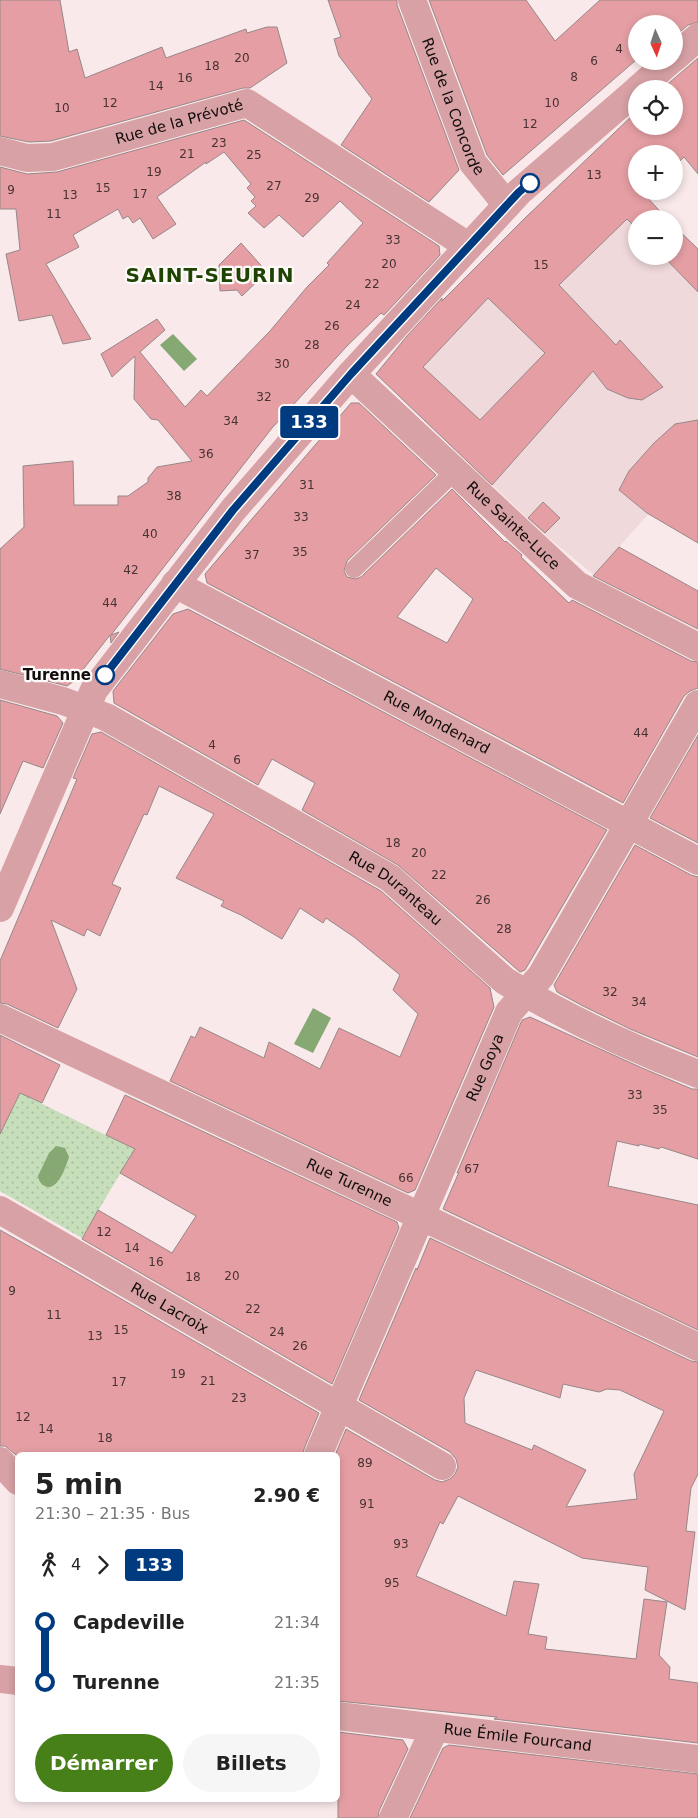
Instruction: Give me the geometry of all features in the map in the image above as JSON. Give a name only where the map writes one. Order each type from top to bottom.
[{"type":"street","name":"Rue de la Concorde","points":[[412,0],[473,163],[507,205]]},
{"type":"street","points":[[683,50],[698,37]]},
{"type":"street","points":[[648,80],[660,70]]},
{"type":"street","points":[[0,908],[94,690],[175,584],[233,510],[351,374],[468,246],[519,192],[628,98]]},
{"type":"street","name":"Rue de la Prévoté","points":[[0,151],[28,158],[54,157],[247,103],[468,246]]},
{"type":"street","name":"Rue Sainte-Luce","points":[[351,374],[577,585],[698,646]]},
{"type":"street","name":"Rue Mondenard","points":[[175,584],[698,861]]},
{"type":"street","name":"Rue Duranteau","points":[[0,684],[63,701],[106,717],[390,878],[505,981],[543,1004],[633,1049],[698,1074]]},
{"type":"street","name":"Rue Goya","points":[[319,1452],[509,1012],[540,976],[698,704]]},
{"type":"street","name":"Rue Turenne","points":[[0,1018],[698,1347]]},
{"type":"street","name":"Rue Lacroix","points":[[0,1210],[442,1466]]},
{"type":"street","points":[[0,1461],[15,1478]]},
{"type":"street","points":[[0,1679],[15,1681]]},
{"type":"street","name":"Rue Émile Fourcand","points":[[340,1716],[698,1759]]},
{"type":"street","points":[[393,1818],[435,1728]]},
{"type":"lane","points":[[354,569],[454,471]]},
{"type":"shaded area","points":[[602,147],[628,176],[628,200],[649,200],[651,202],[644,210],[628,210],[628,265],[683,265],[683,235],[698,249],[698,458],[594,575],[544,534],[378,376],[525,221],[524,219],[564,180],[566,182]]},
{"type":"shaded area","points":[[173,334],[197,359],[184,371],[160,345]]},
{"type":"shaded area","points":[[313,1008],[331,1018],[313,1053],[294,1044]]},
{"type":"shaded area","points":[[20,1093],[136,1150],[82,1238],[0,1191],[0,1134]]},
{"type":"shaded area","points":[[56,1146],[65,1148],[69,1157],[58,1182],[50,1187],[45,1186],[41,1183],[38,1176],[49,1153]]},
{"type":"building","points":[[0,0],[60,0],[69,52],[77,49],[85,78],[162,47],[166,58],[246,29],[247,33],[267,27],[277,27],[287,63],[250,88],[243,88],[51,141],[29,142],[0,136]]},
{"type":"building","points":[[328,0],[397,0],[397,5],[459,170],[429,202],[341,145],[372,99],[339,56],[334,39],[341,37]]},
{"type":"building","points":[[429,0],[526,0],[555,41],[600,0],[698,0],[698,22],[688,25],[683,29],[683,15],[628,15],[628,67],[503,175],[487,155]]},
{"type":"building","points":[[698,58],[698,174],[683,158],[683,145],[628,145],[628,200],[650,200],[659,210],[628,210],[628,220],[559,285],[616,345],[620,340],[663,387],[642,400],[628,398],[607,389],[593,371],[492,485],[376,374],[407,336],[442,298],[442,301],[628,120],[628,135],[683,135],[683,80],[672,80]],"holes":[[[488,298],[545,353],[480,420],[423,367]]]},
{"type":"building","points":[[244,120],[439,246],[440,255],[384,315],[381,313],[347,346],[272,428],[111,635],[119,632],[111,643],[110,635],[74,681],[67,686],[0,669],[0,549],[24,527],[23,466],[73,461],[74,505],[118,505],[118,496],[128,496],[148,482],[148,478],[157,467],[192,461],[158,420],[151,419],[134,399],[135,356],[112,377],[101,354],[157,319],[165,330],[140,352],[185,407],[201,390],[207,396],[270,331],[307,287],[329,265],[327,263],[363,223],[340,201],[303,237],[279,215],[264,228],[248,213],[256,206],[251,201],[255,197],[247,188],[251,184],[224,152],[206,164],[206,162],[157,197],[176,224],[153,239],[140,218],[133,223],[128,216],[123,219],[118,209],[73,235],[79,247],[46,264],[91,339],[63,344],[52,315],[19,321],[6,254],[20,250],[16,209],[0,209],[0,167],[27,174],[57,172]]},
{"type":"building","points":[[683,235],[698,249],[698,292],[672,265],[683,265]]},
{"type":"building","points":[[241,243],[267,272],[242,296],[237,290],[220,291],[219,265]]},
{"type":"building","points":[[351,403],[359,403],[436,475],[347,561],[344,571],[347,577],[356,579],[361,577],[452,489],[505,542],[522,555],[521,557],[569,603],[572,600],[691,661],[698,662],[698,688],[684,696],[623,803],[207,583],[205,574]],"holes":[[[436,568],[473,599],[447,643],[397,617]]]},
{"type":"building","points":[[698,420],[698,543],[647,513],[619,490],[629,471],[654,443],[675,424]]},
{"type":"building","points":[[543,502],[560,518],[545,533],[528,518]]},
{"type":"building","points":[[619,547],[698,591],[698,629],[593,576]]},
{"type":"building","points":[[188,609],[607,830],[525,970],[520,972],[398,865],[302,810],[315,783],[272,759],[258,785],[114,703],[113,691],[173,614]]},
{"type":"building","points":[[0,700],[57,716],[63,723],[43,768],[23,761],[0,814]]},
{"type":"building","points":[[101,732],[381,891],[490,988],[494,1007],[415,1190],[408,1193],[170,1081],[191,1036],[195,1038],[200,1027],[264,1058],[269,1042],[320,1069],[339,1028],[400,1057],[418,1014],[393,990],[400,975],[354,937],[326,918],[323,923],[300,908],[282,939],[241,915],[221,906],[224,901],[176,878],[214,814],[159,786],[147,815],[144,814],[112,884],[121,888],[100,936],[87,929],[84,936],[51,920],[77,989],[58,1028],[7,1004],[0,1003],[0,961],[77,779],[73,778],[92,734]]},
{"type":"building","points":[[698,735],[698,843],[650,818]]},
{"type":"building","points":[[635,845],[698,877],[698,1057],[630,1029],[583,1006],[557,992],[554,985]]},
{"type":"building","points":[[530,1017],[642,1068],[692,1089],[698,1089],[698,1159],[661,1147],[659,1149],[617,1141],[608,1186],[698,1205],[698,1330],[443,1209],[522,1020]]},
{"type":"building","points":[[0,1035],[60,1065],[42,1103],[20,1093],[0,1134]]},
{"type":"building","points":[[125,1095],[397,1222],[399,1228],[332,1384],[82,1239],[98,1210],[172,1253],[196,1216],[120,1173],[135,1149],[106,1135]]},
{"type":"building","points":[[0,1230],[319,1413],[304,1452],[15,1452],[15,1454],[5,1446],[0,1446]]},
{"type":"building","points":[[430,1238],[691,1361],[698,1362],[698,1474],[691,1488],[686,1531],[695,1532],[685,1610],[645,1590],[648,1567],[582,1558],[458,1496],[443,1524],[440,1522],[416,1576],[506,1616],[514,1581],[539,1584],[528,1634],[547,1637],[545,1649],[636,1659],[644,1599],[667,1602],[659,1655],[670,1667],[669,1679],[698,1683],[698,1743],[494,1719],[497,1717],[340,1701],[340,1452],[336,1452],[346,1429],[435,1480],[442,1482],[450,1479],[458,1467],[456,1459],[450,1452],[359,1400],[416,1268],[417,1270]],"holes":[[[476,1370],[560,1398],[563,1384],[599,1392],[607,1389],[620,1390],[664,1411],[634,1474],[637,1499],[566,1507],[586,1470],[534,1445],[532,1450],[465,1423],[464,1398]]]},
{"type":"building","points":[[340,1732],[403,1740],[408,1749],[379,1811],[378,1818],[338,1818],[338,1802],[340,1802]]},
{"type":"building","points":[[449,1745],[698,1774],[698,1818],[410,1818],[443,1748]]},
{"type":"bus line","name":"133","points":[[105,675],[245,496],[351,374],[454,261],[519,192],[530,183]]},
{"type":"place","name":"Turenne","points":[[105,675]]},
{"type":"district","name":"SAINT-SEURIN","points":[[210,275]]}]
